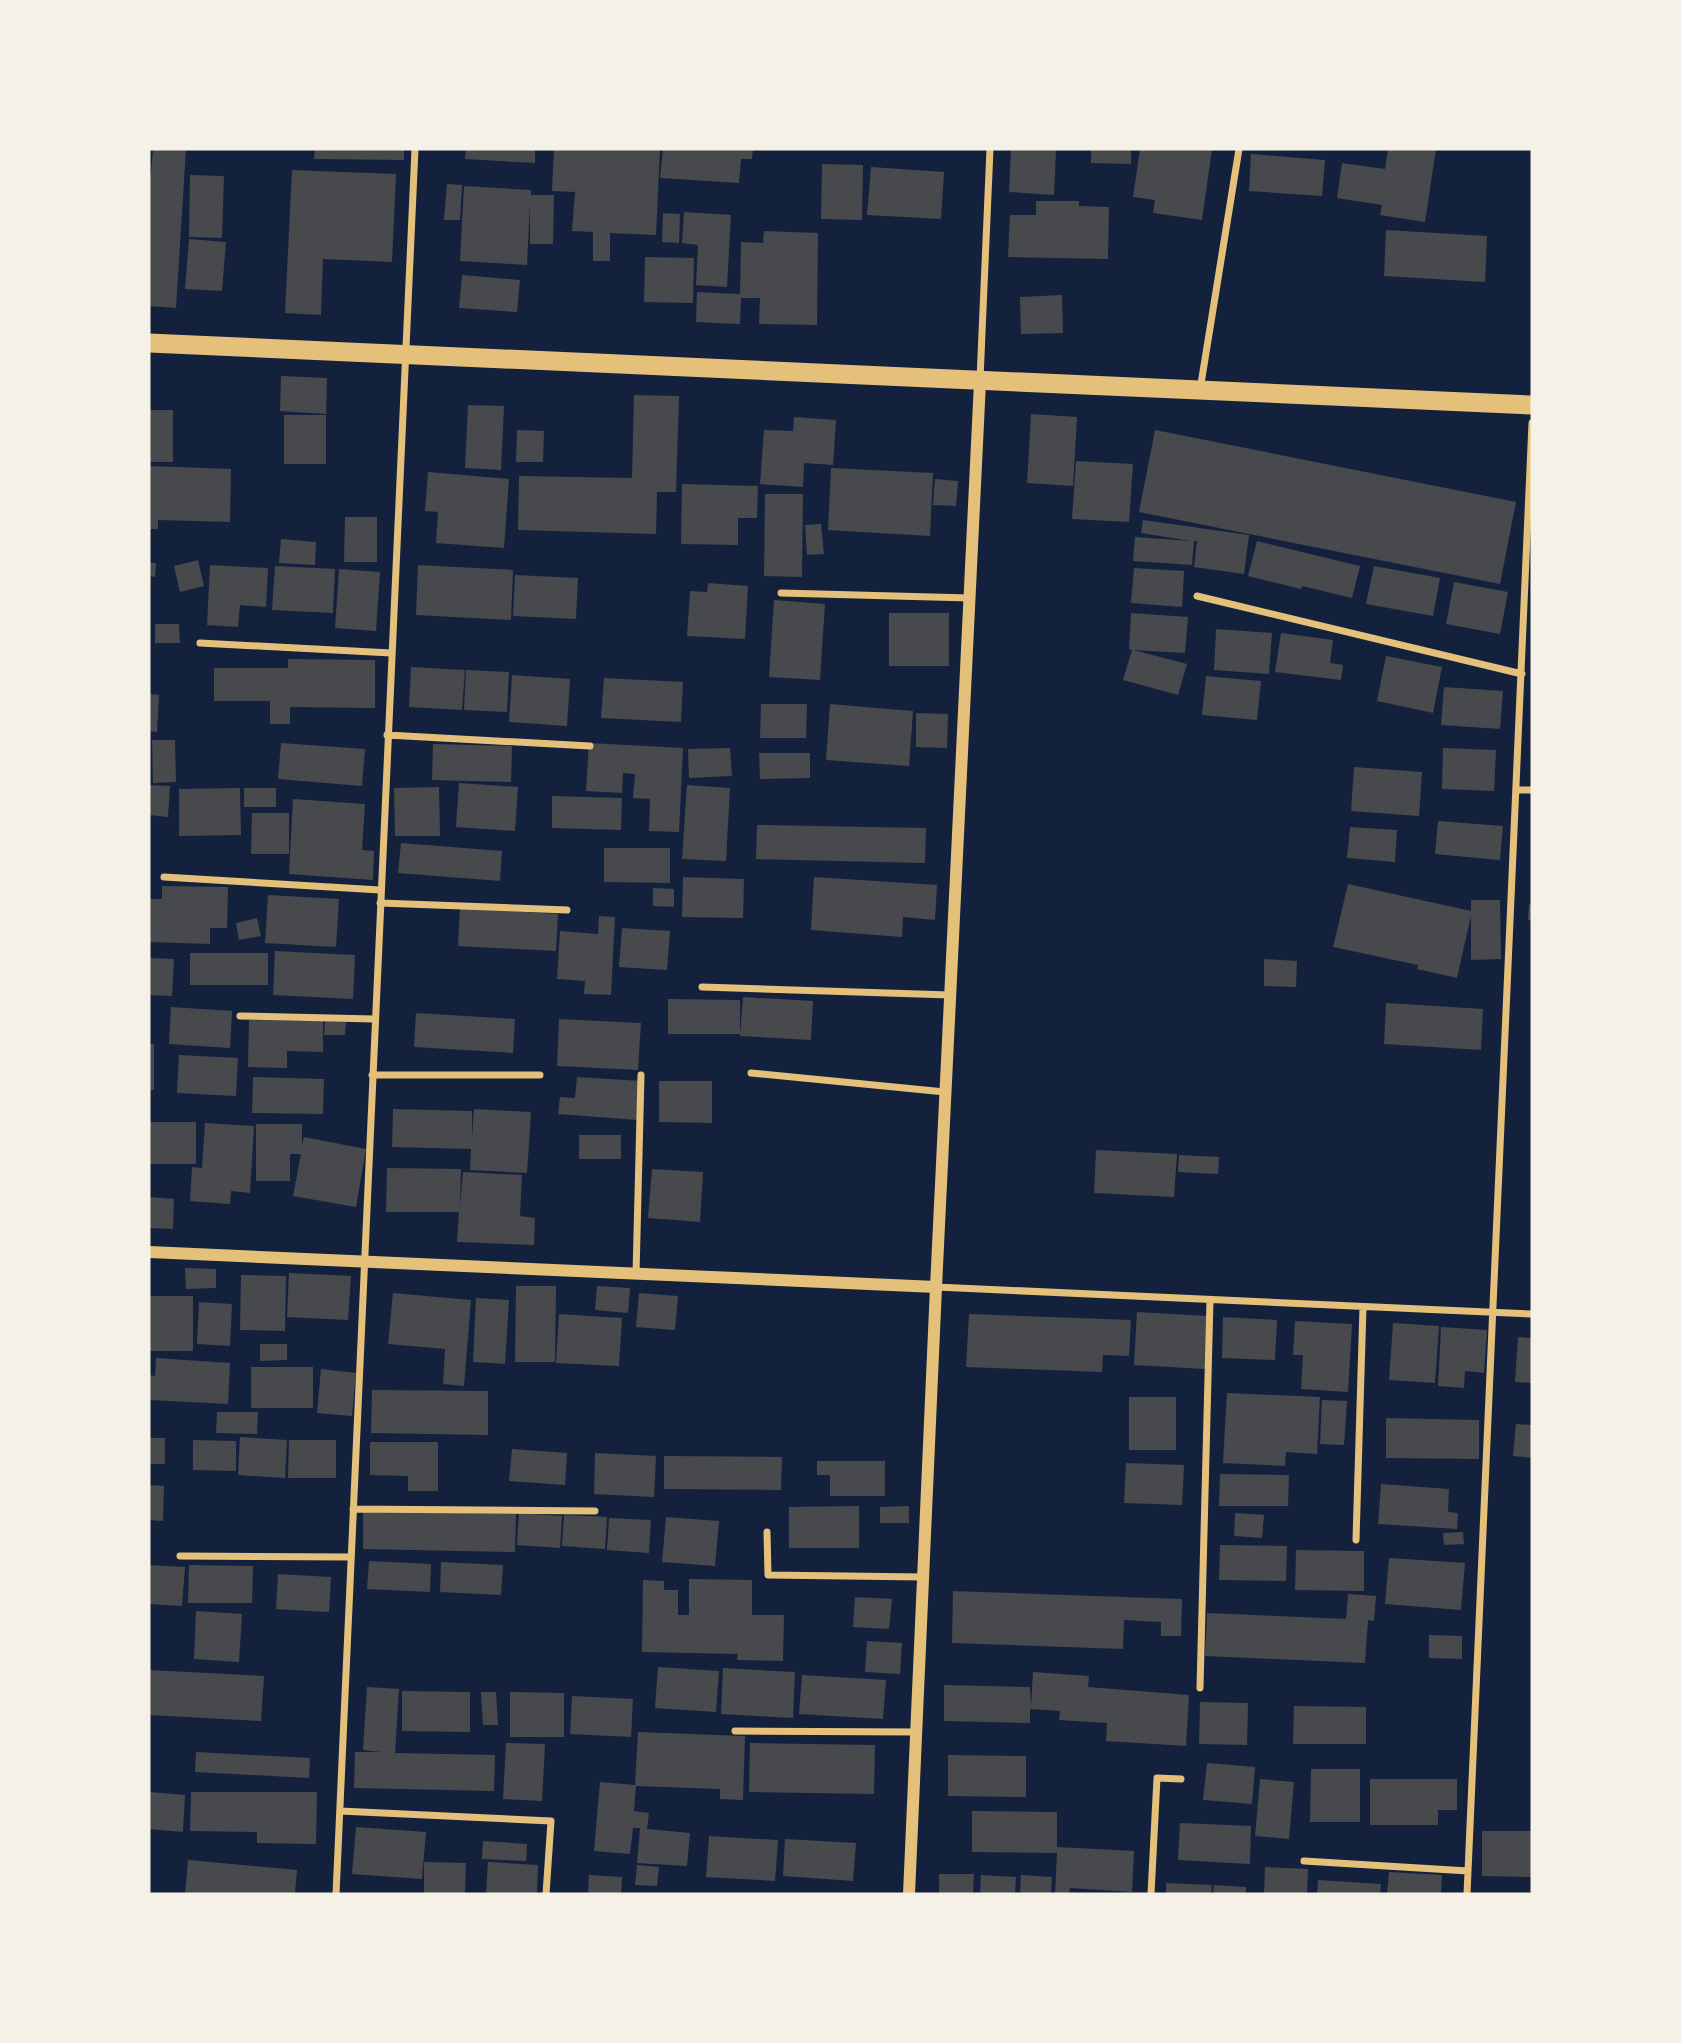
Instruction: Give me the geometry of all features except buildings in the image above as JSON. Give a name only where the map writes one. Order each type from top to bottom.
[{"type":"highway","points":[[149,343],[1532,405]]},
{"type":"street","points":[[336,1894],[415,149]]},
{"type":"street","points":[[909,1894],[990,149]]},
{"type":"street","points":[[1200,391],[1239,149]]},
{"type":"street","points":[[1467,1894],[1532,423]]},
{"type":"street","points":[[781,593],[970,598]]},
{"type":"street","points":[[1197,596],[1522,674]]},
{"type":"street","points":[[200,643],[391,653]]},
{"type":"street","points":[[387,735],[590,746]]},
{"type":"street","points":[[1517,790],[1532,790]]},
{"type":"street","points":[[164,877],[380,890]]},
{"type":"street","points":[[380,903],[567,911]]},
{"type":"street","points":[[702,987],[950,995]]},
{"type":"street","points":[[240,1016],[374,1019]]},
{"type":"street","points":[[751,1073],[945,1092]]},
{"type":"street","points":[[372,1075],[540,1075]]},
{"type":"street","points":[[636,1274],[641,1075]]},
{"type":"street","points":[[149,1252],[1532,1314]]},
{"type":"street","points":[[1200,1688],[1210,1300]]},
{"type":"street","points":[[1356,1540],[1363,1307]]},
{"type":"street","points":[[353,1508],[596,1511]]},
{"type":"street","points":[[767,1532],[768,1575],[923,1577]]},
{"type":"street","points":[[180,1556],[351,1557]]},
{"type":"street","points":[[735,1731],[916,1732]]},
{"type":"street","points":[[1151,1894],[1157,1778],[1181,1779]]},
{"type":"street","points":[[340,1811],[551,1821],[546,1894]]},
{"type":"street","points":[[1304,1861],[1468,1871]]}]
